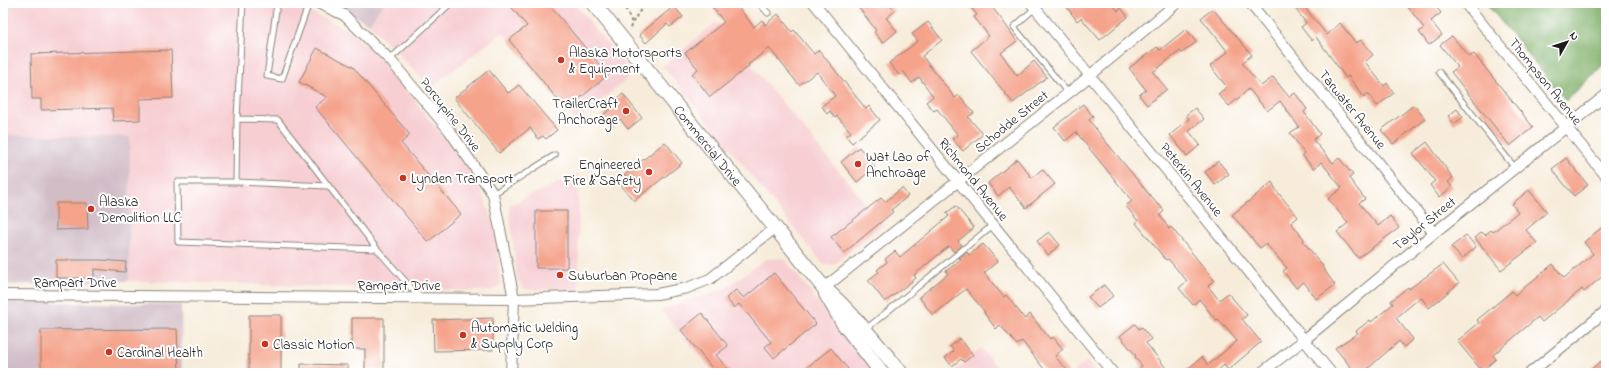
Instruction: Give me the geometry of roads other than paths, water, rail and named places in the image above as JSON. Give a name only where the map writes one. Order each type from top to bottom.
[{"type":"main road","name":"Commercial Drive","points":[[593,3],[824,288],[837,299],[866,330],[901,373]]},
{"type":"main road","name":"Commercial Drive","points":[[824,288],[843,324],[882,373]]},
{"type":"street","name":"Porcupine Drive","points":[[318,3],[344,15],[389,60],[449,130],[493,194],[514,300],[511,373]]},
{"type":"street","name":"Richmond Avenue","points":[[814,3],[1113,373]]},
{"type":"street","name":"Schodde Street","points":[[824,288],[1090,76],[1176,3]]},
{"type":"street","name":"Tarwater Avenue","points":[[1250,3],[1434,232]]},
{"type":"street","name":"Thompson Avenue","points":[[1465,3],[1606,176]]},
{"type":"street","name":"Peterkin Avenue","points":[[1033,5],[1331,373]]},
{"type":"street","name":"Taylor Street","points":[[1261,373],[1304,340],[1434,232],[1606,96]]},
{"type":"street","name":"Rampart Drive","points":[[3,295],[514,300],[657,294],[686,288],[710,279],[775,228]]},
{"type":"street","points":[[1530,373],[1606,311]]},
{"type":"lane","points":[[236,182],[237,119],[243,3]]},
{"type":"lane","points":[[277,3],[267,76],[282,79],[309,3]]},
{"type":"lane","points":[[389,60],[451,3]]},
{"type":"lane","points":[[760,3],[768,13]]},
{"type":"lane","points":[[1033,5],[1014,27],[1068,93]]},
{"type":"lane","points":[[1439,72],[1515,168]]},
{"type":"lane","points":[[237,119],[278,120],[328,186],[420,299]]},
{"type":"lane","points":[[493,194],[555,154]]},
{"type":"lane","points":[[328,186],[236,182],[177,182],[178,242],[378,249]]},
{"type":"lane","points":[[866,330],[993,225]]},
{"type":"place","name":"Alaska Motorsports & Equipment","points":[[561,60]]},
{"type":"place","name":"TrailerCraft Anchorage","points":[[626,111]]},
{"type":"place","name":"Wat Lao of Anchroage","points":[[858,164]]},
{"type":"place","name":"Engineered Fire & Safety","points":[[649,172]]},
{"type":"place","name":"Lynden Transport","points":[[403,178]]},
{"type":"place","name":"Alaska Demolition LLC","points":[[91,209]]},
{"type":"place","name":"Suburban Propane","points":[[560,275]]},
{"type":"place","name":"Automatic Welding & Supply Corp","points":[[463,335]]},
{"type":"place","name":"Classic Motion","points":[[265,344]]},
{"type":"place","name":"Cardinal Health","points":[[109,352]]}]
